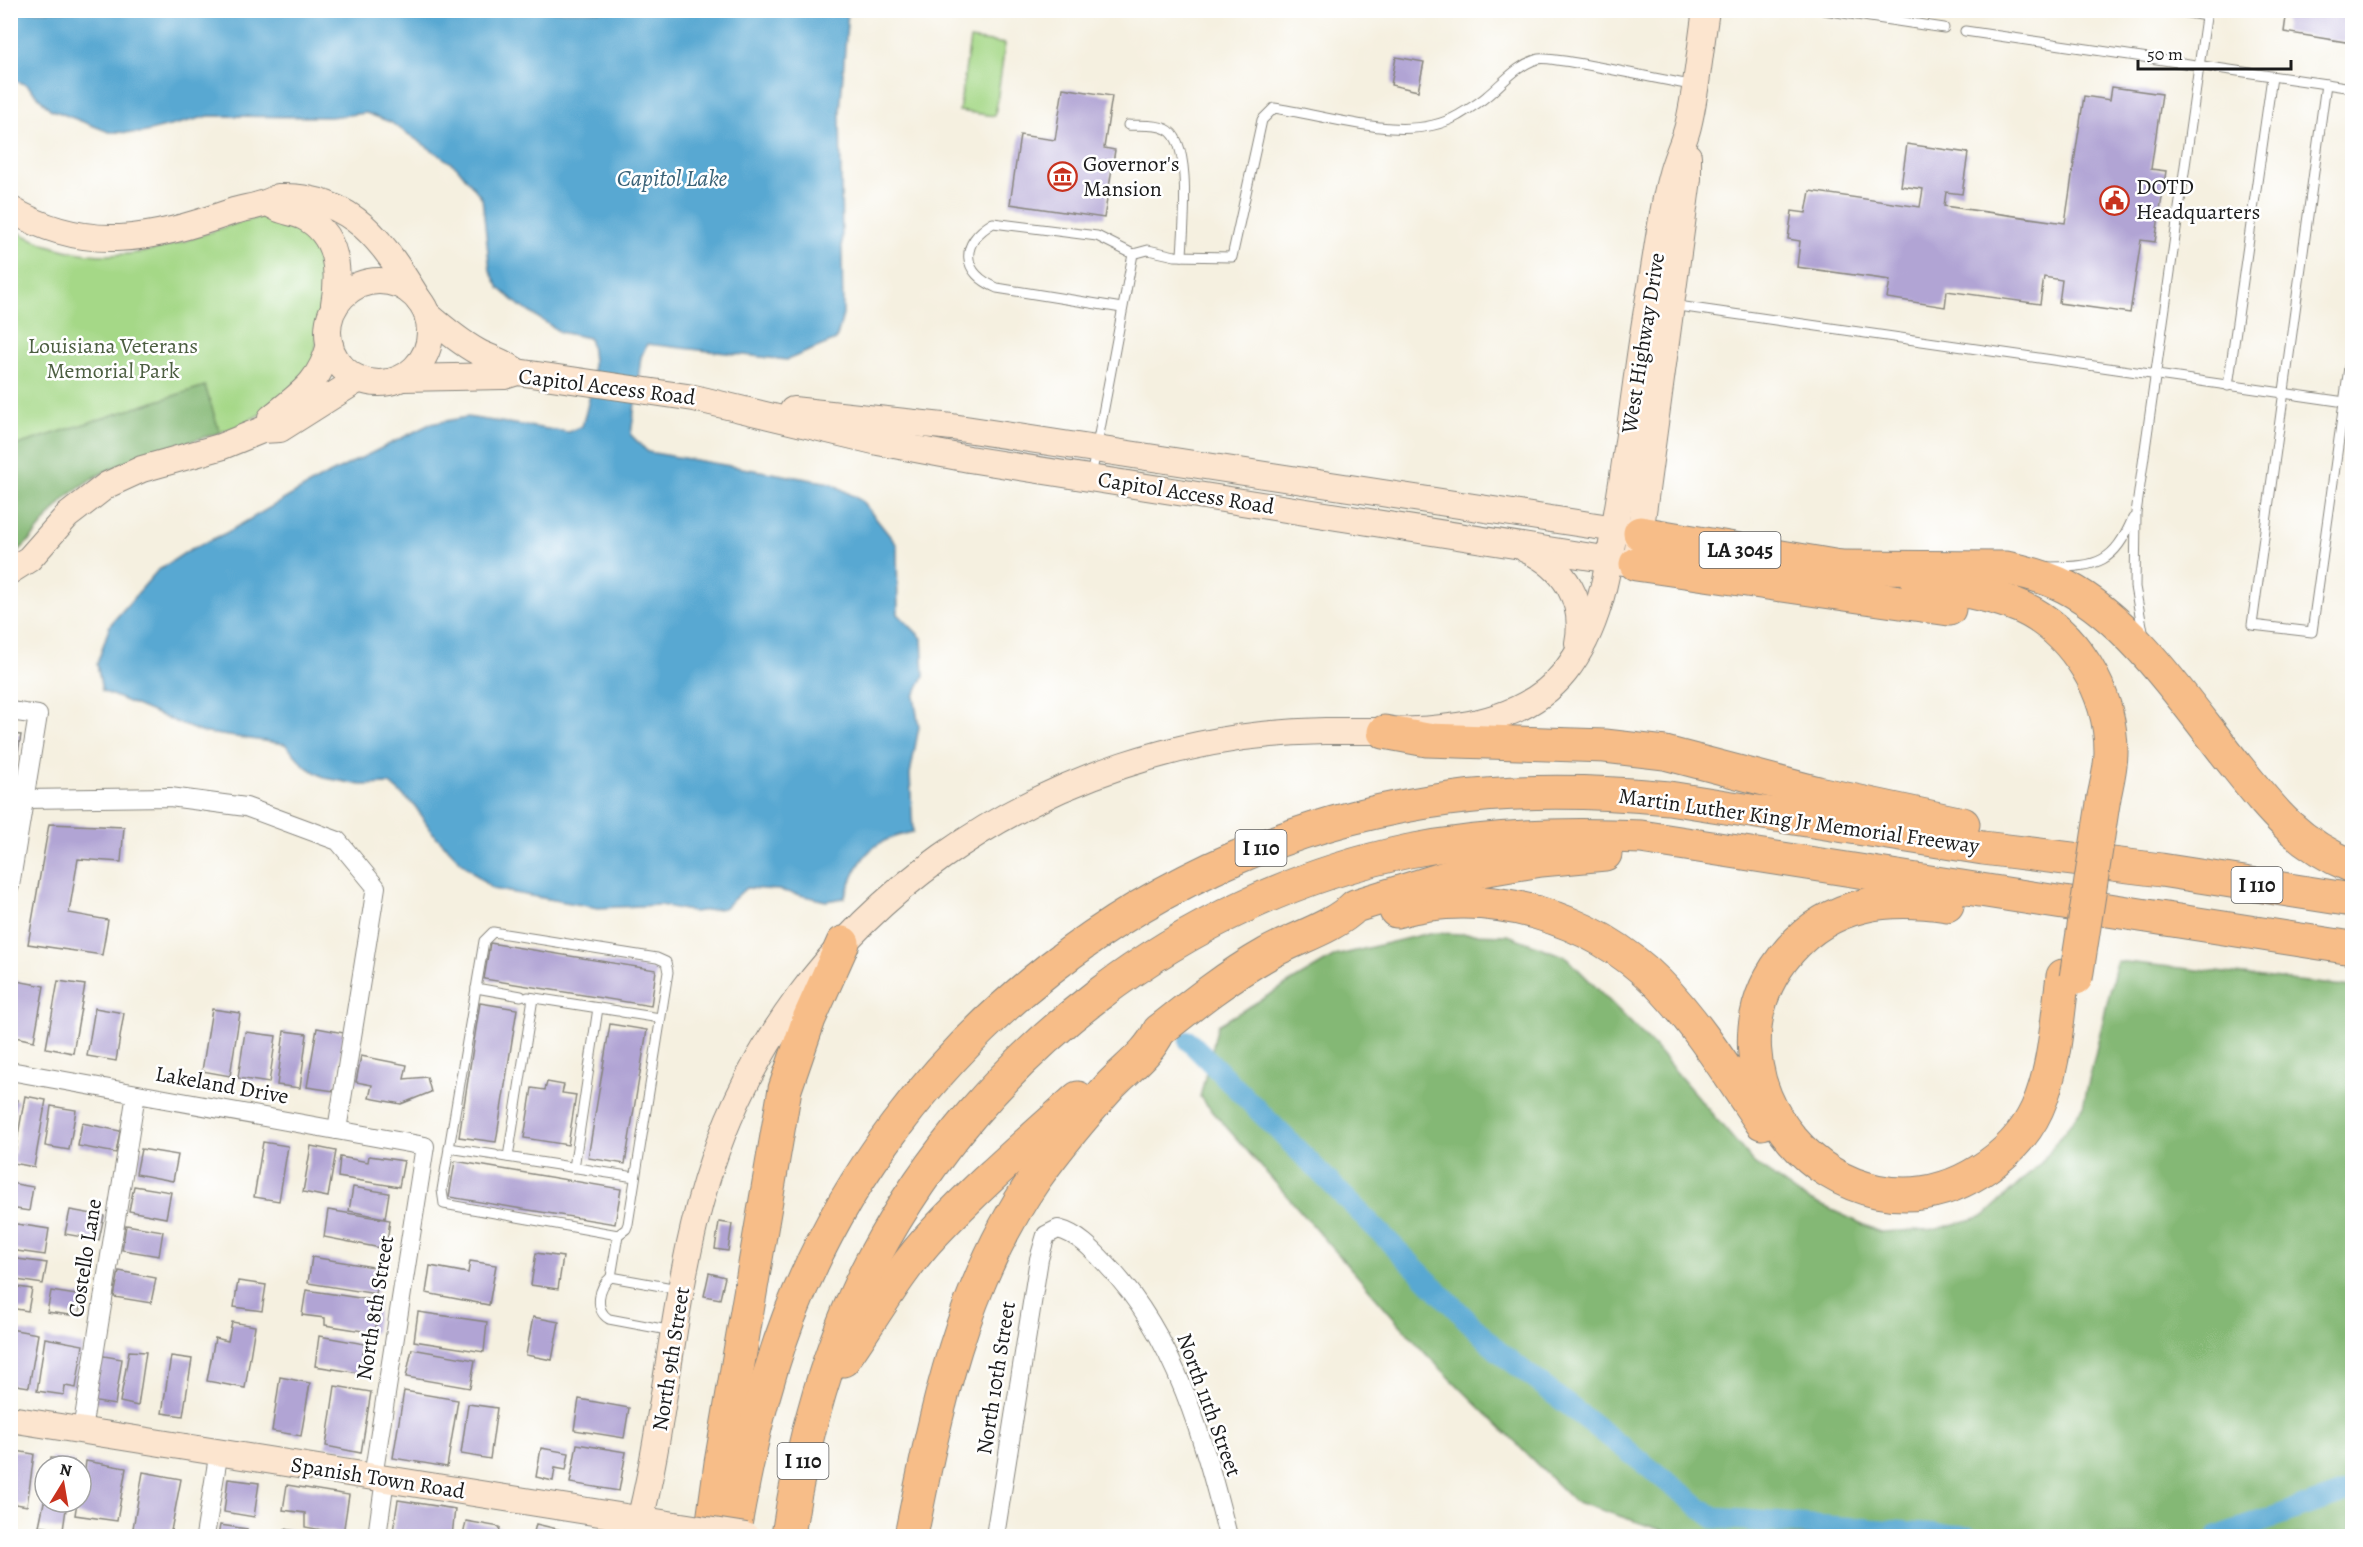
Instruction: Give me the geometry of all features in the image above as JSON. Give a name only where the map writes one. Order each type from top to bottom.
[{"type":"highway","name":"LA 3045","points":[[1625,546],[1840,567]]},
{"type":"highway","points":[[1625,546],[1979,613],[2019,626],[2055,652],[2086,696],[2098,748],[2098,796]]},
{"type":"highway","points":[[1840,567],[1984,567],[2030,573],[2066,586],[2081,595],[2119,627],[2152,662],[2276,816],[2307,843],[2352,866]]},
{"type":"highway","points":[[1840,567],[1874,576],[1969,592],[2005,601],[2022,608],[2055,629],[2089,670],[2103,703],[2111,753],[2098,796],[2069,977],[2048,1074],[2038,1107],[2022,1134],[2001,1156],[1961,1181],[1933,1190],[1905,1193],[1875,1190],[1836,1177],[1815,1164],[1792,1141],[1774,1116],[1762,1091],[1755,1060],[1755,1030],[1757,1014],[1770,978],[1800,939],[1828,918],[1860,905],[1879,901],[1919,901],[2050,922],[2259,934]]},
{"type":"highway","points":[[1384,732],[1427,740],[1605,746],[1665,753],[1818,793],[1988,829],[2161,870]]},
{"type":"highway","name":"Martin Luther King Jr Memorial Freeway","points":[[734,1536],[759,1409],[790,1316],[834,1221],[890,1133],[948,1060],[1018,993],[1115,921],[1146,902],[1206,872],[1269,845],[1369,814],[1446,799],[1554,791],[1669,798],[1983,848],[2161,870],[2352,900]]},
{"type":"highway","name":"Martin Luther King Jr Memorial Freeway","points":[[788,1536],[802,1464],[823,1388],[846,1318],[874,1257],[950,1141],[998,1085],[1047,1037],[1100,992],[1150,958],[1231,914],[1275,894],[1337,871],[1409,851],[1483,840],[1553,835],[1641,837],[2352,948]]},
{"type":"highway","points":[[823,1388],[888,1292],[933,1233],[996,1171],[1148,1034],[1159,1031],[1200,997],[1256,960],[1345,916],[1355,906],[1458,874],[1541,860],[1632,852],[1690,843]]},
{"type":"highway","points":[[1345,916],[1360,920],[1428,904],[1469,901],[1517,908],[1581,930],[1626,957],[1658,984],[1683,1011],[1775,1142],[1798,1167],[1818,1182],[1843,1195],[1871,1204],[1897,1208],[1931,1205],[1967,1194],[2005,1170],[2032,1142],[2046,1121],[2057,1095],[2069,977]]},
{"type":"highway","points":[[711,1536],[730,1405],[785,1089],[809,1019],[843,943]]},
{"type":"highway","points":[[911,1536],[937,1408],[948,1367],[965,1317],[993,1252],[1035,1179],[1052,1156],[1112,1083],[1154,1042],[1159,1031]]},
{"type":"main road","name":"West Highway Drive","points":[[1384,732],[1463,725],[1507,714],[1522,706],[1555,683],[1575,657],[1595,619],[1625,546],[1659,303],[1688,179],[1688,129],[1706,10]]},
{"type":"main road","points":[[10,209],[25,218],[58,230],[89,237],[118,238],[159,235],[248,206],[270,203],[278,196],[300,197],[335,207],[358,220],[386,250],[424,308],[431,335],[428,350],[414,369],[403,378],[383,384],[359,379],[337,361],[330,345],[329,320],[339,274],[330,243],[313,223],[296,214],[276,209],[270,203]]},
{"type":"main road","points":[[334,304],[349,288],[374,280],[399,284],[444,329],[477,351],[507,363],[517,372]]},
{"type":"main road","points":[[262,430],[272,417],[300,396],[318,377],[330,345]]},
{"type":"main road","name":"Capitol Access Road","points":[[403,378],[504,376],[517,372],[738,407],[919,450],[1091,478],[1513,544],[1625,546]]},
{"type":"main road","points":[[10,571],[28,559],[67,516],[107,485],[142,469],[220,447],[262,430],[280,429],[359,379]]},
{"type":"main road","name":"Capitol Access Road","points":[[738,407],[827,412],[917,422],[1097,448],[1625,546]]},
{"type":"main road","points":[[1513,544],[1550,564],[1569,585],[1581,621],[1575,657]]},
{"type":"main road","name":"North 9th Street","points":[[638,1528],[650,1485],[682,1289],[706,1181],[728,1124],[764,1049],[798,998],[843,943],[903,886],[959,842],[1025,806],[1083,779],[1165,753],[1249,736],[1294,732],[1384,732]]},
{"type":"main road","name":"Spanish Town Road","points":[[10,1419],[379,1478],[638,1528],[675,1525],[746,1536]]},
{"type":"street","points":[[10,711],[38,715],[10,886]]},
{"type":"street","points":[[24,799],[170,797],[235,805],[338,841],[376,887],[338,1130]]},
{"type":"street","name":"Lakeland Drive","points":[[10,1071],[425,1146]]},
{"type":"street","name":"Costello Lane","points":[[82,1430],[136,1094]]},
{"type":"street","name":"North 8th Street","points":[[377,1536],[379,1478],[425,1146]]},
{"type":"street","name":"North 10th Street","points":[[994,1536],[1039,1259],[1046,1235],[1052,1231]]},
{"type":"street","name":"North 11th Street","points":[[1052,1231],[1066,1231],[1094,1252],[1136,1298],[1151,1321],[1163,1342],[1201,1443],[1228,1536]]},
{"type":"street","points":[[205,1536],[219,1451]]},
{"type":"lane","points":[[1823,10],[1944,28]]},
{"type":"lane","points":[[2152,662],[2137,607],[2136,513],[2207,13],[2170,10]]},
{"type":"lane","points":[[1965,31],[2352,88]]},
{"type":"lane","points":[[1122,308],[997,288],[981,281],[970,268],[969,258],[973,241],[981,230],[993,223],[1097,236],[1133,254],[1148,250],[1182,256],[1232,257],[1262,120],[1274,108],[1353,123],[1398,128],[1427,127],[1453,118],[1486,97],[1513,72],[1540,57],[1695,86]]},
{"type":"lane","points":[[2228,386],[2272,77]]},
{"type":"lane","points":[[2326,84],[2286,394],[2252,625],[2312,632],[2352,346]]},
{"type":"lane","points":[[1128,125],[1166,129],[1175,136],[1184,164],[1182,256]]},
{"type":"lane","points":[[1091,478],[1133,254]]},
{"type":"lane","points":[[1659,303],[2345,402]]},
{"type":"lane","points":[[1984,567],[2062,567],[2093,563],[2116,551],[2136,513]]},
{"type":"lane","points":[[618,1235],[444,1204],[441,1197],[484,941],[493,932],[657,958],[666,962],[668,972],[626,1229],[618,1235],[610,1277],[601,1290],[599,1307],[602,1315],[609,1319],[676,1331]]},
{"type":"lane","points":[[476,988],[660,1018]]},
{"type":"lane","points":[[501,1156],[527,997]]},
{"type":"lane","points":[[574,1168],[598,1008]]},
{"type":"lane","points":[[449,1148],[635,1178]]},
{"type":"lane","points":[[610,1277],[682,1289]]},
{"type":"green space","points":[[970,39],[1005,44],[995,116],[959,111]]},
{"type":"green space","name":"Louisiana Veterans Memorial Park","points":[[265,216],[294,220],[324,248],[327,298],[320,315],[314,365],[270,409],[237,427],[148,454],[99,475],[66,497],[11,556],[11,228],[31,239],[73,252],[116,255],[160,248]]},
{"type":"green space","points":[[205,386],[220,433],[160,450],[102,473],[68,496],[27,543],[11,556],[11,447]]},
{"type":"green space","points":[[1429,933],[1508,935],[1566,957],[1654,1046],[1754,1163],[1801,1196],[1880,1232],[1937,1229],[1984,1216],[2040,1164],[2083,1106],[2117,961],[2352,987],[2352,1536],[1680,1536],[1574,1501],[1425,1353],[1200,1097],[1218,1025],[1335,956]]},
{"type":"water","name":"Capitol Lake","points":[[10,11],[848,11],[840,112],[843,315],[836,340],[787,360],[647,344],[641,357],[631,435],[648,452],[831,483],[862,501],[897,545],[898,614],[922,638],[924,676],[914,696],[919,727],[910,774],[913,832],[875,846],[855,871],[844,898],[826,901],[778,890],[746,888],[724,908],[694,912],[660,905],[598,908],[492,889],[461,862],[432,832],[415,806],[390,784],[361,785],[325,778],[306,767],[285,744],[200,732],[102,691],[97,664],[110,625],[157,571],[189,550],[226,533],[321,478],[430,424],[467,417],[568,432],[582,426],[592,382],[592,349],[589,338],[560,332],[520,306],[499,288],[490,271],[482,198],[457,167],[390,122],[366,113],[330,117],[209,116],[142,133],[109,132],[50,109],[27,85],[11,79]]},
{"type":"building","points":[[2287,10],[2352,10],[2352,43],[2284,32]]},
{"type":"building","points":[[1396,57],[1424,62],[1418,91],[1391,85]]},
{"type":"building","name":"DOTD Headquarters","points":[[2112,87],[2162,94],[2151,169],[2166,171],[2155,242],[2141,240],[2130,313],[2059,303],[2062,280],[2044,277],[2040,304],[1947,291],[1945,307],[1887,298],[1890,280],[1797,267],[1800,241],[1788,239],[1792,211],[1806,213],[1810,191],[1920,207],[1923,189],[1901,186],[1907,144],[1968,153],[1962,194],[1946,192],[1944,206],[2065,223],[2084,96],[2110,100]]},
{"type":"building","name":"Governor's Mansion","points":[[1063,88],[1112,96],[1104,148],[1115,150],[1104,218],[1010,204],[1020,135],[1055,140]]},
{"type":"building","points":[[10,734],[21,735],[13,781],[10,781]]},
{"type":"building","points":[[49,824],[124,827],[121,862],[78,859],[69,913],[108,920],[102,955],[28,944]]},
{"type":"building","points":[[490,943],[656,970],[651,1006],[484,979]]},
{"type":"building","points":[[11,980],[44,986],[34,1041],[10,1036]]},
{"type":"building","points":[[58,981],[85,985],[73,1053],[46,1048]]},
{"type":"building","points":[[480,1003],[517,1009],[496,1142],[459,1137]]},
{"type":"building","points":[[95,1008],[124,1013],[116,1061],[87,1056]]},
{"type":"building","points":[[212,1009],[240,1013],[230,1076],[202,1071]]},
{"type":"building","points":[[610,1024],[647,1030],[625,1164],[588,1158]]},
{"type":"building","points":[[317,1028],[344,1033],[334,1091],[307,1087]]},
{"type":"building","points":[[284,1031],[307,1034],[300,1088],[277,1085]]},
{"type":"building","points":[[245,1032],[276,1036],[269,1083],[238,1078]]},
{"type":"building","points":[[361,1056],[407,1065],[404,1079],[427,1077],[431,1092],[401,1104],[369,1098],[372,1085],[356,1082]]},
{"type":"building","points":[[547,1082],[564,1085],[562,1093],[576,1095],[568,1145],[524,1138],[532,1088],[545,1090]]},
{"type":"building","points":[[25,1096],[46,1100],[34,1167],[13,1163]]},
{"type":"building","points":[[10,1099],[18,1100],[11,1127],[10,1127]]},
{"type":"building","points":[[51,1106],[76,1110],[69,1150],[45,1146]]},
{"type":"building","points":[[82,1123],[120,1131],[116,1153],[78,1146]]},
{"type":"building","points":[[263,1142],[288,1146],[279,1201],[254,1197]]},
{"type":"building","points":[[311,1146],[336,1151],[328,1197],[303,1192]]},
{"type":"building","points":[[141,1149],[178,1155],[173,1181],[136,1174]]},
{"type":"building","points":[[369,1156],[404,1161],[399,1187],[338,1177],[340,1157],[368,1162]]},
{"type":"building","points":[[455,1161],[621,1189],[615,1224],[449,1197]]},
{"type":"building","points":[[10,1183],[33,1187],[29,1211],[10,1208]]},
{"type":"building","points":[[134,1186],[171,1192],[166,1218],[129,1211]]},
{"type":"building","points":[[353,1187],[389,1193],[385,1218],[349,1211]]},
{"type":"building","points":[[70,1210],[104,1216],[99,1240],[65,1234]]},
{"type":"building","points":[[328,1210],[390,1220],[386,1249],[324,1237]]},
{"type":"building","points":[[719,1222],[732,1224],[728,1251],[715,1249]]},
{"type":"building","points":[[10,1223],[49,1229],[45,1255],[10,1250]]},
{"type":"building","points":[[126,1225],[163,1231],[159,1256],[122,1250]]},
{"type":"building","points":[[536,1253],[563,1257],[558,1289],[531,1285]]},
{"type":"building","points":[[312,1257],[380,1268],[376,1294],[308,1283]]},
{"type":"building","points":[[10,1258],[47,1263],[43,1284],[10,1279]]},
{"type":"building","points":[[470,1261],[496,1265],[489,1305],[426,1293],[430,1266],[468,1273]]},
{"type":"building","points":[[119,1271],[156,1278],[151,1303],[114,1297]]},
{"type":"building","points":[[709,1273],[725,1277],[720,1299],[704,1296]]},
{"type":"building","points":[[238,1281],[266,1285],[262,1311],[234,1307]]},
{"type":"building","points":[[10,1286],[32,1289],[28,1311],[10,1308]]},
{"type":"building","points":[[306,1290],[379,1301],[375,1333],[325,1325],[325,1318],[302,1315]]},
{"type":"building","points":[[51,1291],[83,1296],[78,1316],[47,1312]]},
{"type":"building","points":[[418,1312],[487,1322],[484,1352],[414,1341]]},
{"type":"building","points":[[533,1317],[559,1322],[552,1360],[526,1355]]},
{"type":"building","points":[[232,1322],[255,1326],[245,1388],[207,1381],[215,1338],[228,1341]]},
{"type":"building","points":[[10,1329],[38,1334],[29,1387],[10,1384]]},
{"type":"building","points":[[319,1336],[365,1344],[359,1373],[315,1366]]},
{"type":"building","points":[[45,1338],[83,1345],[76,1388],[65,1386],[64,1395],[37,1391]]},
{"type":"building","points":[[412,1349],[475,1360],[470,1388],[406,1377]]},
{"type":"building","points":[[129,1351],[146,1352],[138,1406],[120,1402]]},
{"type":"building","points":[[98,1355],[122,1359],[115,1405],[90,1401]]},
{"type":"building","points":[[171,1356],[192,1359],[183,1416],[162,1413]]},
{"type":"building","points":[[280,1377],[310,1383],[301,1436],[272,1431]]},
{"type":"building","points":[[335,1386],[371,1392],[361,1453],[326,1446]]},
{"type":"building","points":[[404,1391],[458,1400],[447,1467],[393,1458]]},
{"type":"building","points":[[579,1399],[629,1408],[624,1438],[574,1430]]},
{"type":"building","points":[[468,1404],[497,1408],[490,1459],[461,1454]]},
{"type":"building","points":[[577,1444],[626,1452],[619,1491],[570,1483]]},
{"type":"building","points":[[541,1448],[569,1453],[566,1470],[555,1468],[553,1481],[536,1477]]},
{"type":"building","points":[[10,1450],[34,1454],[27,1506],[10,1503]]},
{"type":"building","points":[[93,1462],[126,1468],[117,1521],[75,1515],[93,1514]]},
{"type":"building","points":[[143,1472],[181,1479],[170,1536],[133,1528]]},
{"type":"building","points":[[228,1479],[259,1483],[254,1517],[224,1512]]},
{"type":"building","points":[[287,1485],[349,1495],[343,1534],[305,1527],[305,1513],[283,1510]]},
{"type":"building","points":[[398,1500],[455,1509],[452,1536],[393,1531]]},
{"type":"building","points":[[42,1514],[65,1514],[63,1530],[39,1526]]},
{"type":"building","points":[[466,1521],[500,1527],[499,1536],[463,1536]]},
{"type":"building","points":[[536,1524],[587,1536],[533,1536]]},
{"type":"building","points":[[220,1525],[247,1529],[246,1536],[218,1536]]},
{"type":"building","points":[[285,1529],[318,1535],[318,1536],[284,1536]]},
{"type":"waterway","points":[[1189,1041],[1497,1350],[1714,1518],[1969,1536]]},
{"type":"waterway","points":[[2218,1536],[2352,1490]]},
{"type":"place","name":"Governor's Mansion","points":[[1062,177]]},
{"type":"place","name":"DOTD Headquarters","points":[[2115,200]]}]
